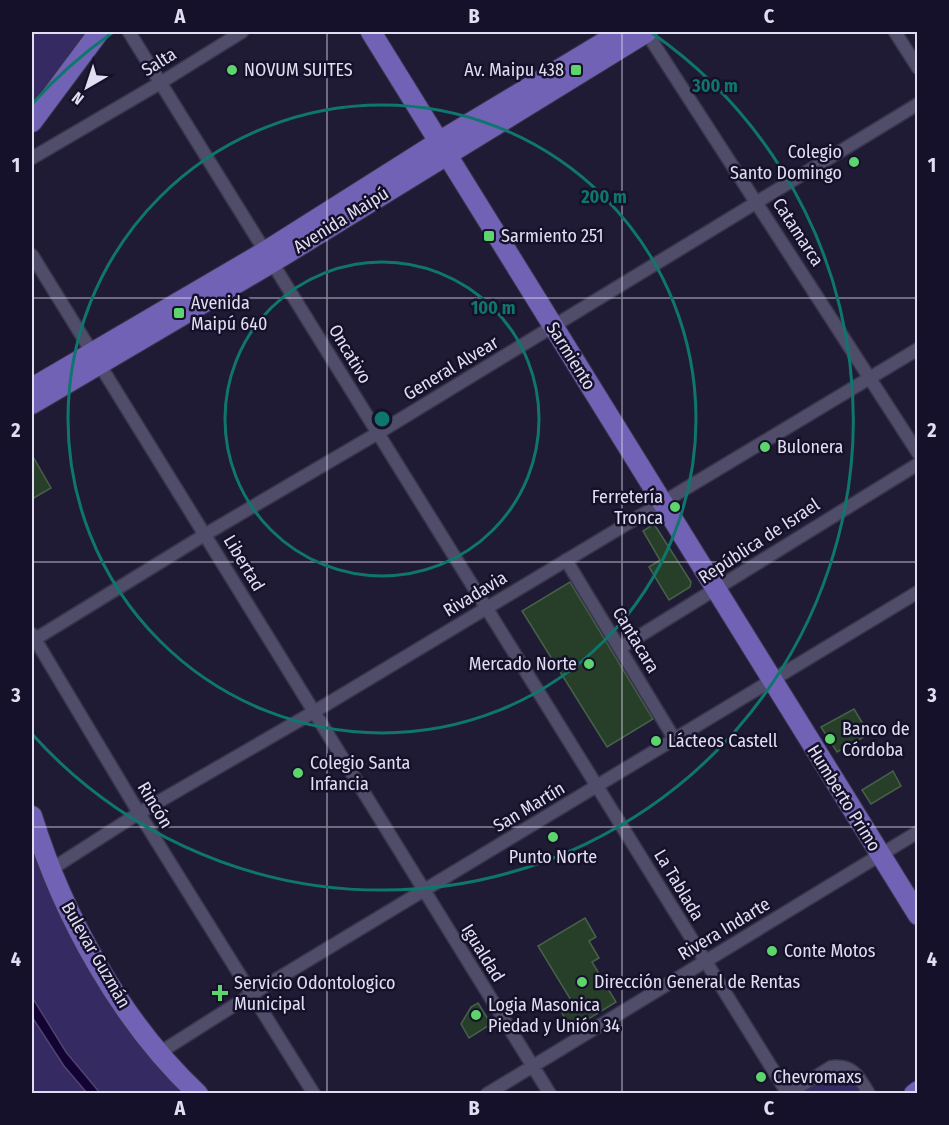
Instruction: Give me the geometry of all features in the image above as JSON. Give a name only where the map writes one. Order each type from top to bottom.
[{"type":"main road","points":[[32,122],[99,32]]},
{"type":"main road","name":"Sarmiento","points":[[371,32],[444,147],[771,681]]},
{"type":"main road","name":"Avenida Maipú","points":[[32,404],[97,358],[269,256],[444,147],[621,32]]},
{"type":"main road","name":"Avenida Maipú","points":[[444,147],[647,32]]},
{"type":"main road","name":"Avenida Maipú","points":[[32,388],[97,358]]},
{"type":"main road","name":"Humberto Primo","points":[[771,681],[918,915]]},
{"type":"main road","name":"Bulevar Guzmán","points":[[32,816],[50,870],[71,918],[99,967],[159,1053],[198,1094]]},
{"type":"street","name":"Oncativo","points":[[129,32],[598,786]]},
{"type":"street","name":"Salta","points":[[32,159],[242,32]]},
{"type":"street","name":"Catamarca","points":[[647,32],[918,453]]},
{"type":"street","points":[[895,32],[918,68]]},
{"type":"street","name":"General Alvear","points":[[33,638],[378,433],[918,104]]},
{"type":"street","name":"Libertad","points":[[32,255],[206,534],[312,712],[424,892]]},
{"type":"street","name":"Rivadavia","points":[[50,870],[139,813],[487,608],[918,349]]},
{"type":"street","name":"República de Israel","points":[[620,648],[918,464]]},
{"type":"street","name":"Cantacara","points":[[566,560],[675,740]]},
{"type":"street","name":"San Martín","points":[[159,1053],[252,994],[918,592]]},
{"type":"street","name":"Rincón","points":[[33,638],[314,1094]]},
{"type":"street","name":"La Tablada","points":[[598,786],[704,962],[788,1094]]},
{"type":"street","name":"Rivera Indarte","points":[[487,1094],[918,832]]},
{"type":"street","name":"Igualdad","points":[[424,892],[550,1094]]},
{"type":"street","points":[[788,1094],[831,1067],[845,1067],[857,1074],[869,1094]]},
{"type":"shaded area","points":[[32,32],[99,32],[32,122]]},
{"type":"shaded area","points":[[32,816],[71,918],[198,1093],[100,1093],[66,1052],[32,997]]},
{"type":"shaded area","points":[[32,997],[66,1052],[100,1093],[87,1093],[64,1066],[32,1017]]},
{"type":"shaded area","points":[[32,1017],[64,1066],[87,1093],[32,1093]]},
{"type":"shaded area","points":[[838,1066],[869,1094],[788,1094]]},
{"type":"building","points":[[32,455],[51,488],[32,499]]},
{"type":"building","points":[[654,524],[691,582],[690,587],[669,600],[649,567],[660,560],[643,531]]},
{"type":"building","name":"Mercado Norte","points":[[570,582],[653,719],[607,747],[522,611]]},
{"type":"building","points":[[854,709],[869,734],[837,752],[821,727]]},
{"type":"building","points":[[893,771],[901,786],[871,804],[862,790]]},
{"type":"building","name":"Dirección General de Rentas","points":[[585,918],[596,937],[589,941],[599,958],[592,962],[616,1002],[585,1021],[583,1018],[569,1026],[562,1013],[574,1005],[538,946]]},
{"type":"building","name":"Logia Masonica Piedad y Unión 34","points":[[478,1003],[491,1024],[469,1038],[461,1024],[471,1007]]},
{"type":"place","name":"NOVUM SUITES","points":[[232,70]]},
{"type":"place","name":"Av. Maipu 438","points":[[576,70]]},
{"type":"place","name":"Colegio Santo Domingo","points":[[854,162]]},
{"type":"place","name":"Sarmiento 251","points":[[489,236]]},
{"type":"place","name":"Avenida Maipú 640","points":[[179,313]]},
{"type":"place","name":"Bulonera","points":[[765,447]]},
{"type":"place","name":"Ferretería Tronca","points":[[675,507]]},
{"type":"place","name":"Mercado Norte","points":[[589,664]]},
{"type":"place","name":"Banco de Córdoba","points":[[830,739]]},
{"type":"place","name":"Lácteos Castell","points":[[656,741]]},
{"type":"place","name":"Colegio Santa Infancia","points":[[298,773]]},
{"type":"place","name":"Punto Norte","points":[[553,837]]},
{"type":"place","name":"Conte Motos","points":[[772,951]]},
{"type":"place","name":"Dirección General de Rentas","points":[[582,982]]},
{"type":"place","name":"Servicio Odontologico Municipal","points":[[220,993]]},
{"type":"place","name":"Logia Masonica Piedad y Unión 34","points":[[476,1015]]},
{"type":"place","name":"Chevromaxs","points":[[761,1077]]}]
